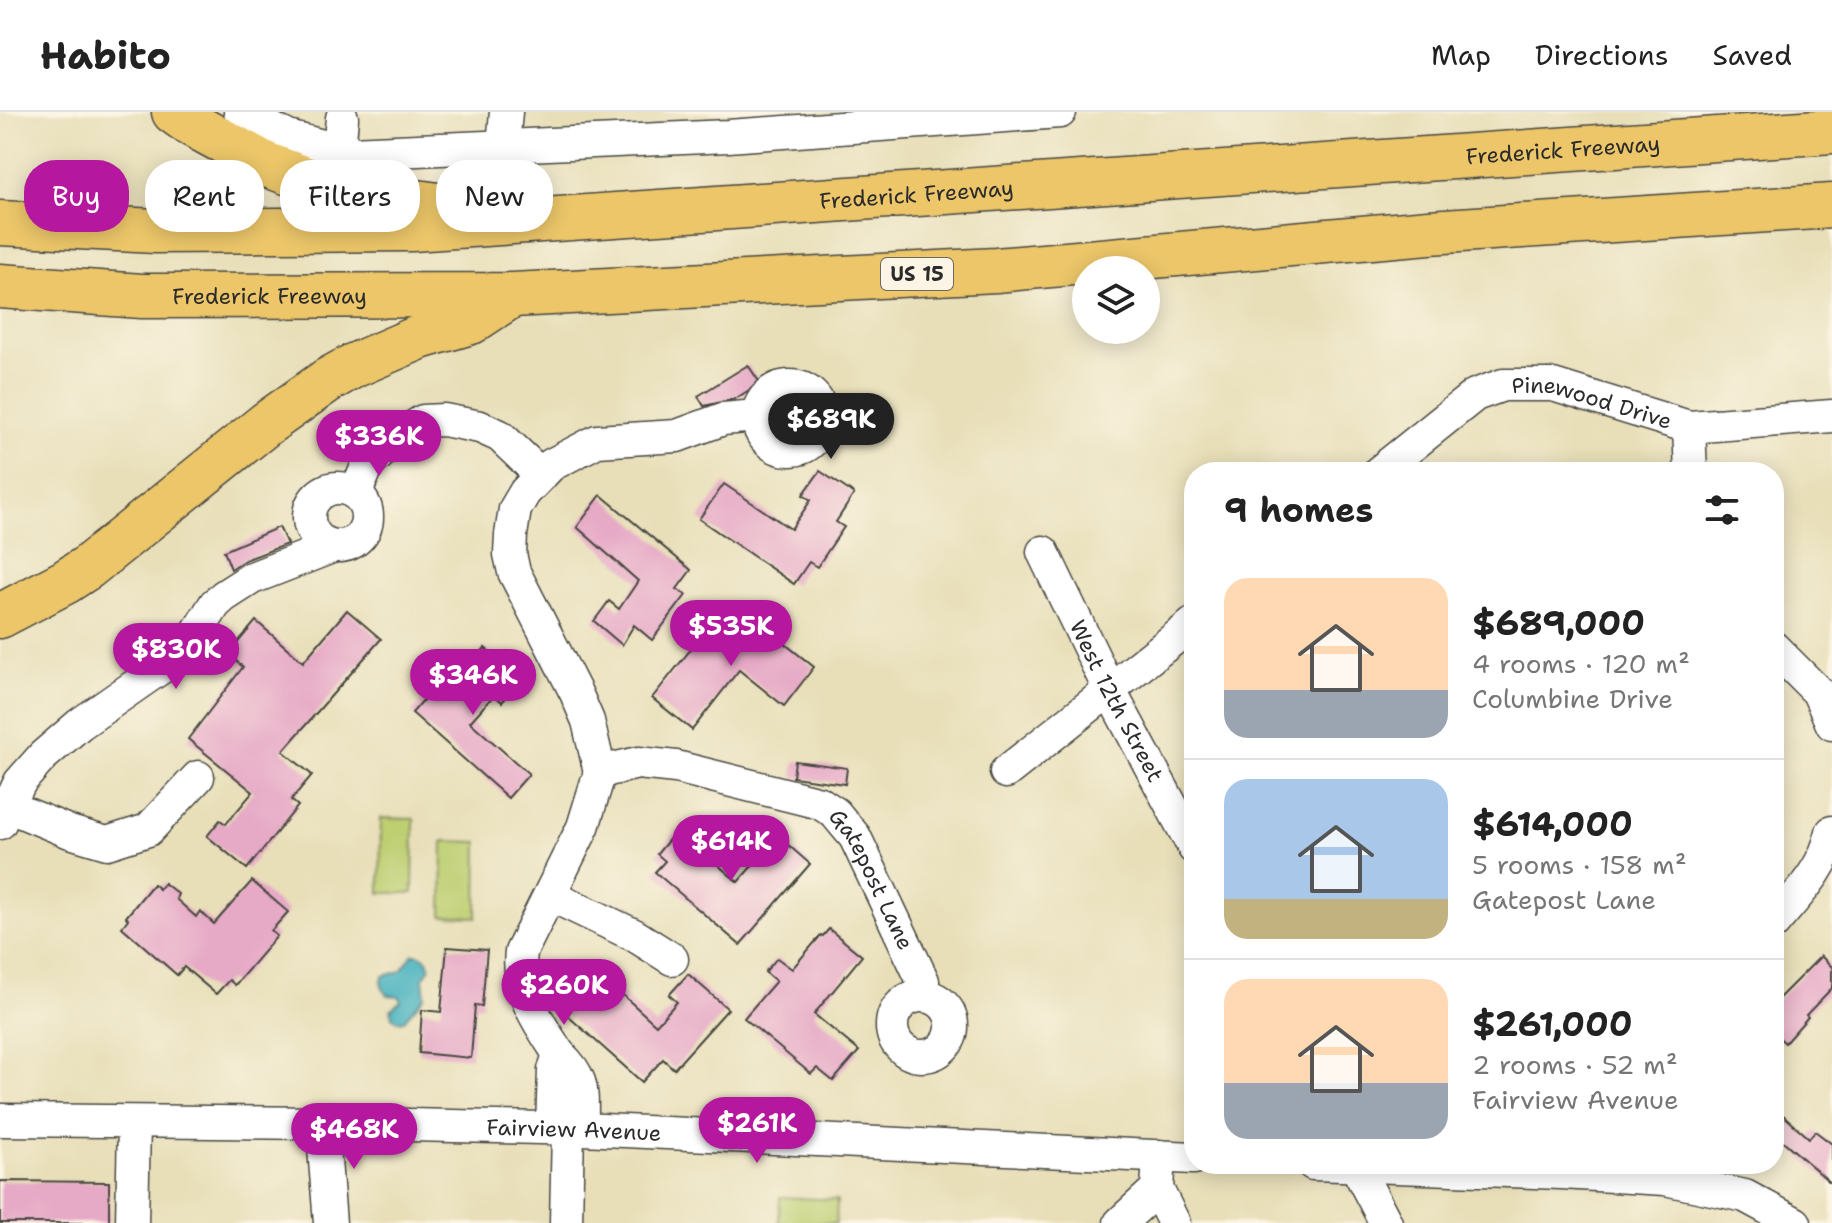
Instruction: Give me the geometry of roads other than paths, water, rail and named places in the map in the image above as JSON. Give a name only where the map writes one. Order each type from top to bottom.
[{"type":"highway","points":[[174,112],[267,165],[339,191],[435,205],[631,216]]},
{"type":"highway","name":"Frederick Freeway","points":[[0,223],[156,231],[412,229],[1832,131]]},
{"type":"highway","name":"Frederick Freeway","points":[[0,286],[142,296],[512,295],[996,270],[1429,232],[1832,206]]},
{"type":"highway","points":[[0,616],[88,567],[266,424],[328,380],[420,337],[471,322],[512,295]]},
{"type":"street","points":[[240,112],[288,137],[350,153],[728,136],[1060,112]]},
{"type":"street","points":[[503,146],[506,112]]},
{"type":"street","points":[[339,150],[342,118]]},
{"type":"street","name":"Pinewood Drive","points":[[1391,462],[1475,395],[1503,385],[1553,385],[1689,427],[1832,416]]},
{"type":"street","points":[[566,1223],[567,1128],[581,1086],[575,1069],[559,1054],[534,1012],[519,975],[521,952],[583,827],[600,772],[588,721],[576,693],[514,572],[510,554],[515,509],[541,475],[570,454],[597,441],[677,436],[723,419],[757,416]]},
{"type":"street","points":[[356,493],[368,464],[398,437],[423,421],[444,420],[480,427],[500,436],[541,475]]},
{"type":"street","points":[[1689,427],[1691,462]]},
{"type":"street","points":[[198,777],[148,830],[107,843],[2,811],[20,782],[43,756],[80,724],[172,660],[193,639],[215,604],[224,596],[252,578],[334,546],[352,543],[365,528],[366,509],[356,493],[338,487],[320,494],[309,510],[311,529],[317,537],[334,546]]},
{"type":"street","name":"West 12th Street","points":[[1043,552],[1110,691],[1184,829]]},
{"type":"street","points":[[1006,772],[1184,631]]},
{"type":"street","points":[[1784,658],[1818,692],[1832,724]]},
{"type":"street","name":"Gatepost Lane","points":[[600,772],[638,763],[676,767],[820,803],[835,813],[855,837],[923,981],[922,995]]},
{"type":"street","points":[[1784,911],[1817,872],[1831,842]]},
{"type":"street","points":[[550,895],[634,935],[672,959]]},
{"type":"street","name":"Fairview Avenue","points":[[0,1120],[567,1128],[1184,1157]]},
{"type":"street","points":[[132,1223],[134,1123]]},
{"type":"street","points":[[322,1123],[330,1223]]},
{"type":"street","points":[[1159,1156],[1157,1189],[1174,1223]]},
{"type":"street","points":[[1361,1174],[1386,1223]]},
{"type":"street","points":[[1620,1174],[1665,1179],[1745,1196],[1795,1223]]},
{"type":"street","points":[[1120,1223],[1157,1189]]},
{"type":"water","points":[[413,954],[422,956],[430,968],[423,978],[425,996],[404,1020],[398,1021],[392,1017],[391,1009],[401,1001],[399,996],[386,993],[382,979],[401,971]]}]
